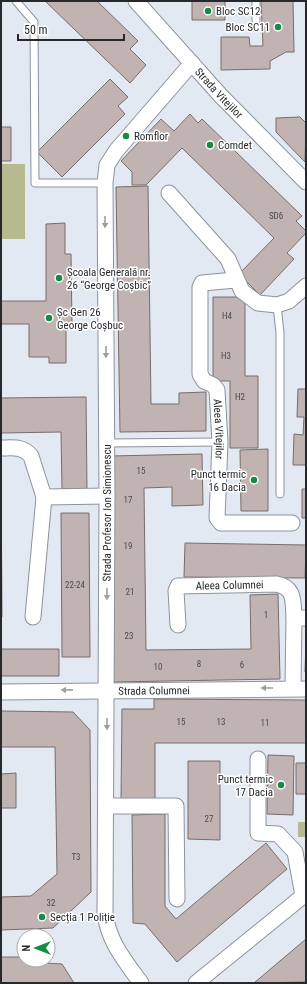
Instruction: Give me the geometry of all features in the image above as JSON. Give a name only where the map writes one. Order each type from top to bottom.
[{"type":"street","name":"Strada Vitejilor","points":[[136,1],[232,108],[306,182]]},
{"type":"street","name":"Strada Profesor Ion Simionescu","points":[[141,983],[113,943],[106,928],[107,443],[105,183],[107,165],[116,151],[192,63]]},
{"type":"street","points":[[169,193],[224,254],[242,291],[258,303],[277,305],[289,301],[304,293]]},
{"type":"street","name":"Aleea Vitejilor","points":[[236,280],[207,281],[202,282],[200,287],[200,374],[204,382],[214,385],[217,390],[220,442],[216,518],[221,523],[292,523]]},
{"type":"street","points":[[1,448],[21,448],[27,451],[31,456],[44,497],[33,617]]},
{"type":"street","points":[[44,497],[107,496]]},
{"type":"street","name":"Aleea Columnei","points":[[178,625],[176,591],[178,586],[284,585],[290,589],[300,618],[300,689]]},
{"type":"street","name":"Strada Columnei","points":[[1,692],[300,689]]},
{"type":"street","points":[[196,983],[305,896],[295,852],[278,834],[258,833],[258,759]]},
{"type":"street","points":[[106,806],[176,806],[177,899]]},
{"type":"lane","points":[[16,1],[34,22],[35,183],[105,183]]},
{"type":"lane","points":[[256,1],[256,20]]},
{"type":"lane","points":[[277,305],[280,333],[280,494]]},
{"type":"lane","points":[[107,443],[220,442]]},
{"type":"green space","points":[[1,164],[25,164],[25,239],[1,239]]},
{"type":"green space","points":[[298,822],[306,822],[306,837],[298,837]]},
{"type":"building","points":[[45,1],[97,1],[138,41],[130,49],[146,65],[130,83]]},
{"type":"building","name":"Bloc SC12","points":[[192,1],[225,1],[225,20],[192,20]]},
{"type":"building","name":"Bloc SC11","points":[[261,1],[293,1],[294,52],[286,52],[270,61],[270,69],[221,70],[221,37],[249,37],[250,46],[263,46]]},
{"type":"building","points":[[110,79],[128,97],[118,106],[125,114],[62,177],[37,152]]},
{"type":"building","points":[[190,114],[198,123],[202,119],[302,216],[296,221],[306,231],[306,233],[287,253],[294,259],[260,295],[239,274],[274,238],[182,148],[146,185],[132,185],[132,172],[121,161],[161,119],[174,131]]},
{"type":"building","points":[[300,117],[306,123],[305,162],[276,132],[276,118]]},
{"type":"building","points":[[1,127],[11,127],[11,161],[1,161]]},
{"type":"building","points":[[148,186],[151,404],[179,404],[179,393],[206,392],[206,431],[120,432],[116,187]]},
{"type":"building","name":"Școala Generală nr. 26 “George Coșbic”","points":[[65,223],[65,254],[71,254],[72,324],[66,324],[66,363],[49,363],[49,357],[29,357],[29,324],[1,324],[1,301],[46,301],[46,224]]},
{"type":"building","points":[[213,297],[245,297],[245,376],[258,376],[258,448],[230,448],[230,381],[213,381]]},
{"type":"building","points":[[298,389],[306,389],[306,465],[293,465],[294,434],[303,435],[304,417],[297,417]]},
{"type":"building","points":[[86,397],[87,489],[62,489],[61,432],[1,433],[1,398]]},
{"type":"building","name":"Punct termic 16 Dacia","points":[[268,449],[268,511],[241,511],[240,450]]},
{"type":"building","points":[[202,454],[203,505],[172,506],[172,487],[144,488],[146,650],[251,649],[250,595],[278,594],[280,679],[113,682],[110,456]]},
{"type":"building","points":[[1,467],[2,617],[1,617]]},
{"type":"building","points":[[302,489],[306,489],[306,518],[302,518]]},
{"type":"building","points":[[61,513],[89,513],[90,657],[62,657]]},
{"type":"building","points":[[185,543],[306,545],[305,578],[184,577]]},
{"type":"building","points":[[306,639],[306,672],[305,672]]},
{"type":"building","points":[[1,649],[59,649],[59,676],[1,676]]},
{"type":"building","points":[[154,699],[306,700],[306,743],[155,743],[155,799],[121,799],[122,709],[154,709]]},
{"type":"building","points":[[1,711],[73,712],[90,730],[91,892],[53,928],[16,928],[16,929],[1,930],[1,897],[31,896],[57,874],[55,747],[1,747]]},
{"type":"building","name":"Punct termic 17 Dacia","points":[[268,755],[294,756],[293,815],[267,814]]},
{"type":"building","points":[[188,761],[220,761],[220,840],[188,839]]},
{"type":"building","points":[[296,763],[306,763],[306,794],[296,794]]},
{"type":"building","points":[[16,773],[16,808],[1,808],[1,774]]},
{"type":"building","points":[[165,814],[165,906],[176,919],[266,843],[287,869],[177,962],[145,924],[133,923],[132,815]]},
{"type":"building","points":[[306,939],[306,982],[254,983]]},
{"type":"building","points":[[1,957],[16,957],[16,968],[56,968],[56,964],[62,964],[74,983],[1,983]]},
{"type":"place","name":"Bloc SC12","points":[[208,11]]},
{"type":"place","name":"Bloc SC11","points":[[278,27]]},
{"type":"place","name":"Romflor","points":[[126,136]]},
{"type":"place","name":"Comdet","points":[[210,145]]},
{"type":"place","name":"Școala Generală nr. 26 “George Coșbic”","points":[[59,278]]},
{"type":"place","name":"Șc Gen 26 George Coșbuc","points":[[49,318]]},
{"type":"place","name":"Punct termic 16 Dacia","points":[[254,480]]},
{"type":"place","name":"Punct termic 17 Dacia","points":[[281,785]]},
{"type":"place","name":"Secția 1 Poliție","points":[[42,917]]}]
